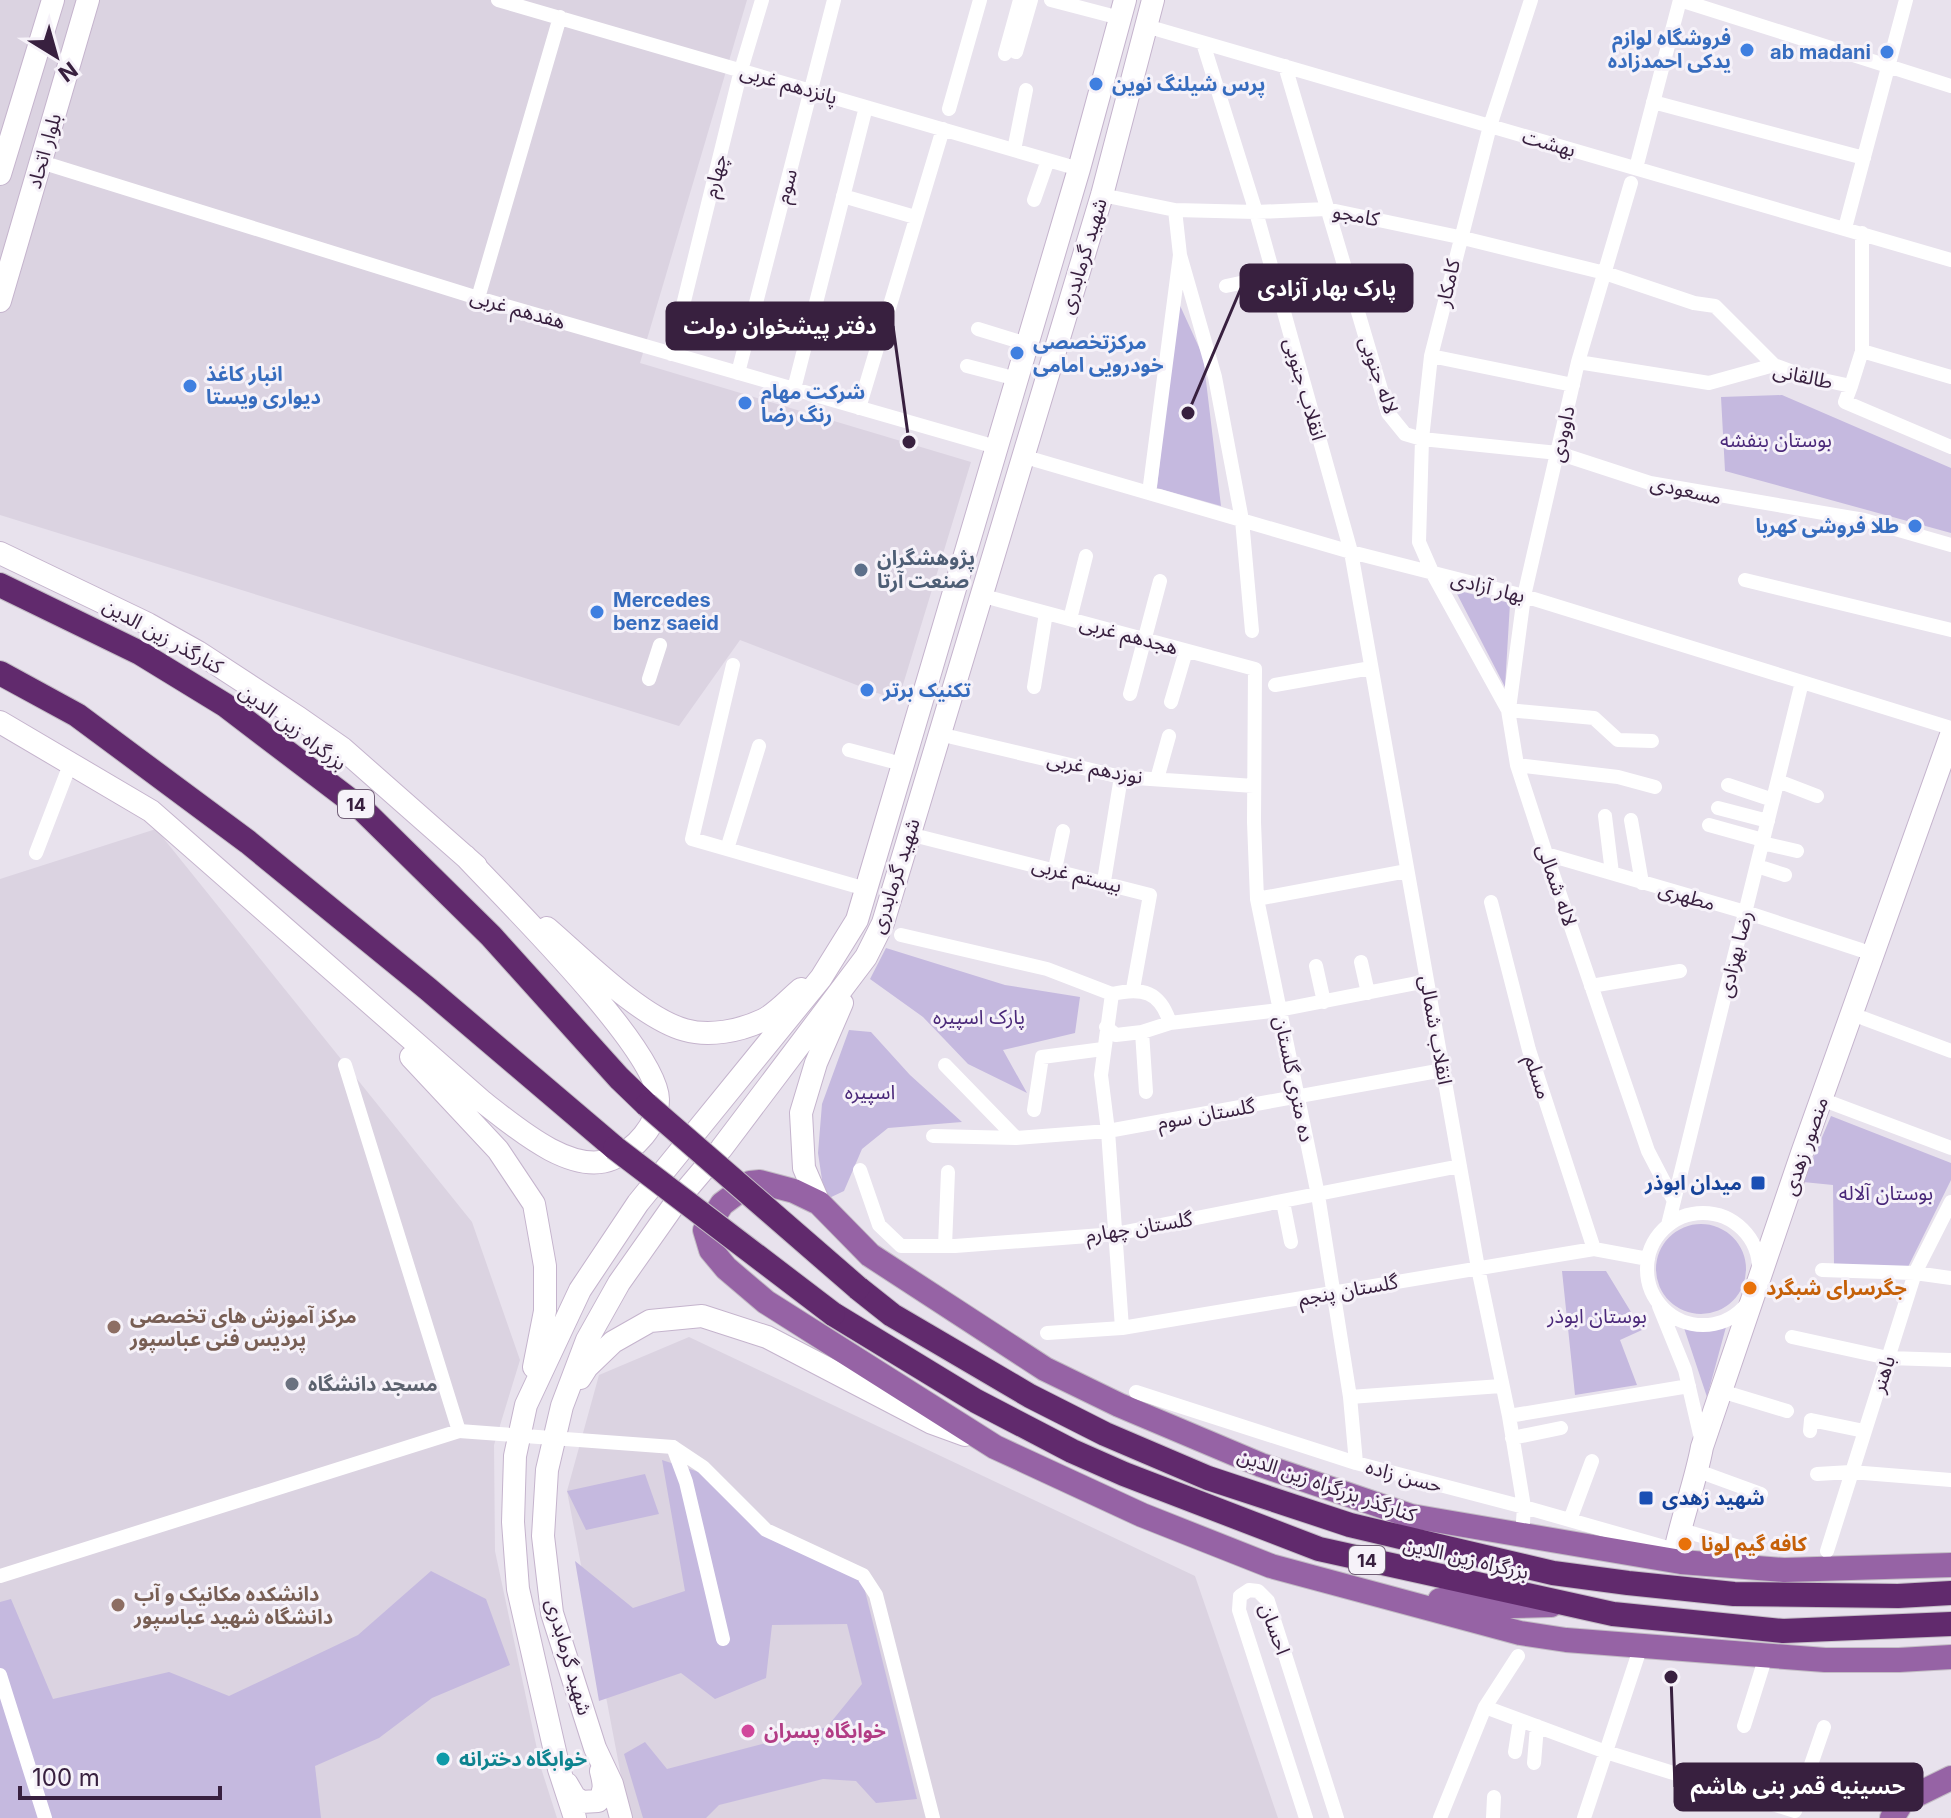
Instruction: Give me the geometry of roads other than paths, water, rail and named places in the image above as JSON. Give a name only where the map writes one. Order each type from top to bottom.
[{"type":"highway","name":"بزرگراه زین الدین","points":[[0,585],[140,653],[225,705],[363,810],[491,936],[647,1105],[892,1315],[1030,1396],[1105,1434],[1208,1478],[1350,1525],[1553,1573],[1734,1594],[1898,1596],[1951,1593]]},
{"type":"highway","name":"بزرگراه زین الدین","points":[[0,673],[77,715],[248,842],[615,1148],[833,1314],[976,1401],[1124,1474],[1319,1549],[1613,1614],[1783,1631],[1951,1624]]},
{"type":"main road","name":"بلوار اتحاد","points":[[0,174],[53,0]]},
{"type":"main road","name":"بلوار اتحاد","points":[[0,301],[88,0]]},
{"type":"main road","name":"شهید گرمابدری","points":[[621,1818],[552,1613],[543,1536],[547,1470],[562,1406],[587,1340],[619,1283],[676,1202],[721,1149],[858,968],[883,923],[1102,195],[1153,0]]},
{"type":"main road","points":[[1122,9],[1146,26]]},
{"type":"main road","name":"شهید گرمابدری","points":[[575,1818],[559,1769],[518,1589],[513,1522],[515,1456],[526,1405],[580,1290],[638,1203],[821,978],[857,920],[1079,169],[1122,9]]},
{"type":"main road","points":[[996,447],[1022,456]]},
{"type":"main road","name":"کنارگذر زین الدین","points":[[0,553],[148,624],[223,668],[342,748],[465,856]]},
{"type":"main road","points":[[0,722],[151,811],[483,1102],[522,1132],[558,1153],[593,1163],[610,1160],[632,1149],[649,1130],[658,1099],[650,1070],[619,1024],[465,856]]},
{"type":"main road","name":"منصور زهدی","points":[[1676,1547],[1702,1447],[1821,1099],[1951,735]]},
{"type":"main road","points":[[465,856],[620,991],[653,1015],[683,1030],[709,1033],[742,1028],[766,1019],[810,982],[857,920]]},
{"type":"main road","points":[[284,928],[438,1083],[498,1150],[534,1204],[545,1266],[545,1311],[526,1405]]},
{"type":"main road","points":[[819,1203],[804,1168],[801,1113],[816,1063],[858,968]]},
{"type":"main road","points":[[819,1203],[794,1191],[760,1182],[750,1183],[722,1204],[705,1230],[711,1250],[726,1268],[766,1302],[995,1447]]},
{"type":"main road","name":"کنارگذر بزرگراه زین الدین","points":[[819,1203],[870,1255],[1045,1369],[1119,1405],[1261,1465],[1411,1516],[1522,1536],[1676,1547],[1784,1570],[1951,1565]]},
{"type":"main road","points":[[562,1406],[587,1367],[613,1342],[650,1321],[702,1316],[767,1337],[932,1423],[995,1447],[1170,1527],[1271,1566],[1520,1633],[1825,1660],[1951,1657]]},
{"type":"main road","points":[[1331,1582],[1447,1601],[1511,1606],[1569,1605]]},
{"type":"main road","points":[[559,1769],[574,1796],[581,1802],[598,1801],[603,1795],[604,1785],[595,1748]]},
{"type":"main road","points":[[1892,1818],[1902,1802],[1951,1778]]},
{"type":"street","name":"پانزدهم غربی","points":[[498,0],[1079,169]]},
{"type":"street","name":"چهارم","points":[[671,354],[741,70],[762,0]]},
{"type":"street","name":"سوم","points":[[738,373],[834,0]]},
{"type":"street","points":[[949,109],[980,0]]},
{"type":"street","points":[[1020,0],[1010,53],[1031,0]]},
{"type":"street","points":[[1051,0],[1122,9]]},
{"type":"street","name":"کامکار","points":[[1433,574],[1419,542],[1422,439],[1431,356],[1459,237],[1490,126],[1531,0]]},
{"type":"street","points":[[1636,168],[1680,0],[1951,86]]},
{"type":"street","points":[[1845,228],[1906,0]]},
{"type":"street","points":[[478,298],[560,17]]},
{"type":"street","name":"بهشت","points":[[1146,26],[1951,260]]},
{"type":"street","name":"انقلاب جنوبی","points":[[1203,43],[1256,212],[1351,552]]},
{"type":"street","name":"لاله جنوبی","points":[[1285,66],[1388,413],[1405,434],[1422,439]]},
{"type":"street","points":[[1014,150],[1026,90]]},
{"type":"street","points":[[1653,102],[1864,158]]},
{"type":"street","points":[[794,389],[866,107]]},
{"type":"street","points":[[859,408],[943,129]]},
{"type":"street","points":[[1034,200],[1048,160]]},
{"type":"street","name":"هفدهم غربی","points":[[41,162],[478,298],[996,447]]},
{"type":"street","name":"داوودی","points":[[1508,710],[1524,596],[1578,362],[1631,183]]},
{"type":"street","name":"کامجو","points":[[1102,195],[1175,210],[1256,212],[1326,209],[1459,237],[1605,273],[1694,303],[1715,306],[1774,365]]},
{"type":"street","points":[[843,196],[915,217]]},
{"type":"street","points":[[1175,210],[1180,255],[1215,377],[1242,520],[1252,631]]},
{"type":"street","points":[[1851,386],[1862,351],[1862,233]]},
{"type":"street","points":[[1149,493],[1180,255]]},
{"type":"street","points":[[1226,286],[1274,276]]},
{"type":"street","points":[[978,329],[1027,344]]},
{"type":"street","points":[[1862,351],[1951,377]]},
{"type":"street","points":[[1431,356],[1573,385]]},
{"type":"street","name":"طالقانی","points":[[1578,362],[1709,383],[1774,365],[1804,376],[1851,386],[1845,402],[1951,447]]},
{"type":"street","points":[[967,366],[1017,379]]},
{"type":"street","name":"مسعودی","points":[[1422,439],[1558,453],[1650,483],[1864,520],[1951,545]]},
{"type":"street","name":"بهار آزادی","points":[[1022,456],[1351,552],[1524,596],[1951,728]]},
{"type":"street","name":"انقلاب شمالی","points":[[1351,552],[1478,1268],[1509,1416],[1524,1507],[1522,1536]]},
{"type":"street","points":[[1070,619],[1086,556]]},
{"type":"street","name":"لاله شمالی","points":[[1433,574],[1508,710],[1517,765],[1546,854],[1648,1151],[1674,1201]]},
{"type":"street","points":[[1745,580],[1951,630]]},
{"type":"street","points":[[1130,694],[1160,581]]},
{"type":"street","name":"هجدهم غربی","points":[[980,595],[1255,669],[1256,693]]},
{"type":"street","points":[[1034,687],[1046,613]]},
{"type":"street","points":[[649,679],[660,645]]},
{"type":"street","points":[[1171,702],[1186,651]]},
{"type":"street","points":[[733,665],[692,839],[866,889]]},
{"type":"street","points":[[1275,685],[1371,668]]},
{"type":"street","name":"رضا بهزادی","points":[[1668,1225],[1802,682]]},
{"type":"street","name":"ده متری گلستان","points":[[1256,693],[1254,786],[1257,899],[1318,1195],[1350,1397],[1356,1463]]},
{"type":"street","points":[[1508,710],[1594,718],[1618,740],[1652,741]]},
{"type":"street","name":"نوزدهم غربی","points":[[939,734],[1121,777],[1254,786]]},
{"type":"street","points":[[1157,779],[1169,736]]},
{"type":"street","points":[[727,849],[759,746]]},
{"type":"street","points":[[849,750],[902,764]]},
{"type":"street","points":[[36,853],[71,762]]},
{"type":"street","points":[[1517,765],[1618,777],[1655,787]]},
{"type":"street","points":[[1104,881],[1121,777]]},
{"type":"street","points":[[1778,781],[1817,796]]},
{"type":"street","points":[[1728,785],[1773,800]]},
{"type":"street","points":[[1718,808],[1768,821]]},
{"type":"street","points":[[1605,816],[1612,873]]},
{"type":"street","points":[[1631,820],[1642,883]]},
{"type":"street","points":[[1709,825],[1797,851]]},
{"type":"street","points":[[1055,869],[1063,831]]},
{"type":"street","name":"بیستم غربی","points":[[909,834],[1150,895],[1133,989]]},
{"type":"street","name":"مطهری","points":[[1546,854],[1745,912],[1873,954]]},
{"type":"street","points":[[1757,866],[1785,875]]},
{"type":"street","points":[[1257,899],[1407,871]]},
{"type":"street","name":"مسلم","points":[[1491,902],[1529,1050],[1594,1249]]},
{"type":"street","points":[[901,935],[1047,969],[1112,994],[1133,989],[1155,996],[1170,1023]]},
{"type":"street","points":[[1361,962],[1368,993]]},
{"type":"street","points":[[1316,966],[1324,1002]]},
{"type":"street","points":[[1591,986],[1680,971]]},
{"type":"street","points":[[1106,1027],[1116,1035],[1142,1032],[1170,1023],[1279,1010],[1427,981]]},
{"type":"street","points":[[1112,994],[1101,1075],[1122,1328]]},
{"type":"street","points":[[1852,1014],[1951,1051]]},
{"type":"street","points":[[1142,1032],[1146,1092]]},
{"type":"street","points":[[1034,1110],[1042,1057],[1103,1049]]},
{"type":"street","points":[[345,1065],[459,1431]]},
{"type":"street","points":[[945,1065],[1016,1138]]},
{"type":"street","name":"گلستان سوم","points":[[933,1136],[1016,1138],[1108,1131],[1443,1070]]},
{"type":"street","points":[[1821,1099],[1951,1148]]},
{"type":"street","name":"گلستان چهارم","points":[[860,1170],[879,1225],[901,1246],[945,1246],[1115,1234],[1460,1166]]},
{"type":"street","points":[[945,1246],[948,1172]]},
{"type":"street","points":[[1283,1202],[1291,1242]]},
{"type":"street","name":"باهنر","points":[[1827,1551],[1915,1273],[1951,1202]]},
{"type":"street","points":[[1657,1302],[1679,1321],[1708,1326],[1722,1323],[1735,1314],[1752,1297],[1758,1284],[1759,1264],[1750,1236],[1726,1217],[1696,1213],[1668,1225],[1659,1235],[1648,1259],[1650,1289],[1689,1386],[1702,1447]]},
{"type":"street","name":"گلستان پنجم","points":[[1047,1333],[1122,1328],[1594,1249],[1648,1259]]},
{"type":"street","points":[[1822,1270],[1915,1273],[1951,1278]]},
{"type":"street","points":[[1792,1337],[1888,1358],[1951,1360]]},
{"type":"street","points":[[1350,1397],[1501,1386]]},
{"type":"street","points":[[1509,1416],[1689,1386]]},
{"type":"street","points":[[1721,1391],[1787,1411]]},
{"type":"street","name":"حسن زاده","points":[[1136,1392],[1356,1463],[1570,1520],[1676,1547],[1753,1551]]},
{"type":"street","points":[[1810,1431],[1811,1420],[1864,1431]]},
{"type":"street","points":[[1512,1438],[1561,1428]]},
{"type":"street","points":[[0,1576],[459,1431],[673,1447],[703,1467],[766,1530],[863,1575],[876,1595],[933,1818]]},
{"type":"street","points":[[673,1447],[686,1482],[723,1639]]},
{"type":"street","points":[[1570,1520],[1592,1461]]},
{"type":"street","points":[[1698,1471],[1761,1494]]},
{"type":"street","points":[[1817,1474],[1851,1472],[1951,1480]]},
{"type":"street","name":"احسان","points":[[1306,1818],[1239,1610],[1240,1596],[1249,1590],[1258,1591],[1268,1601],[1337,1818]]},
{"type":"street","points":[[1584,1818],[1641,1646]]},
{"type":"street","points":[[1440,1818],[1485,1707],[1518,1656]]},
{"type":"street","points":[[1744,1726],[1766,1656]]},
{"type":"street","points":[[0,1675],[45,1818]]},
{"type":"street","points":[[1485,1707],[1606,1752],[1797,1814],[1824,1727]]},
{"type":"street","points":[[1515,1752],[1520,1720]]},
{"type":"street","points":[[1534,1763],[1537,1726]]},
{"type":"street","points":[[1493,1818],[1494,1797]]},
{"type":"place","name":"فروشگاه لوازم یدکی احمدزاده","points":[[1747,50]]},
{"type":"place","name":"ab madani","points":[[1887,52]]},
{"type":"place","name":"پرس شیلنگ نوین","points":[[1096,84]]},
{"type":"place","name":"مرکزتخصصی خودرویی امامی","points":[[1017,353]]},
{"type":"place","name":"انبار کاغذ دیواری ویستا","points":[[190,386]]},
{"type":"place","name":"شرکت مهام رنگ رضا","points":[[745,403]]},
{"type":"place","name":"پارک بهار آزادی","points":[[1188,413]]},
{"type":"place","name":"دفتر پیشخوان دولت","points":[[909,442]]},
{"type":"place","name":"طلا فروشی کهربا","points":[[1915,526]]},
{"type":"place","name":"پژوهشگران صنعت آرتا","points":[[861,570]]},
{"type":"place","name":"Mercedes benz saeid","points":[[597,612]]},
{"type":"place","name":"تکنیک برتر","points":[[867,690]]},
{"type":"place","name":"میدان ابوذر","points":[[1758,1183]]},
{"type":"place","name":"جگرسرای شبگرد","points":[[1750,1288]]},
{"type":"place","name":"مرکز آموزش های تخصصی پردیس فنی عباسپور","points":[[114,1327]]},
{"type":"place","name":"مسجد دانشگاه","points":[[292,1384]]},
{"type":"place","name":"شهید زهدی","points":[[1646,1498]]},
{"type":"place","name":"کافه گیم لونا","points":[[1685,1544]]},
{"type":"place","name":"دانشکده مکانیک و آب دانشگاه شهید عباسپور","points":[[118,1605]]},
{"type":"place","name":"حسینیه قمر بنی هاشم","points":[[1671,1677]]},
{"type":"place","name":"خوابگاه پسران","points":[[748,1731]]},
{"type":"place","name":"خوابگاه دخترانه","points":[[443,1759]]},
{"type":"park label","name":"بوستان بنفشه","points":[[1776,440]]},
{"type":"park label","name":"پارک اسپیره","points":[[979,1017]]},
{"type":"park label","name":"اسپیره","points":[[870,1092]]},
{"type":"park label","name":"بوستان آلاله","points":[[1886,1193]]},
{"type":"park label","name":"بوستان ابوذر","points":[[1597,1316]]}]
